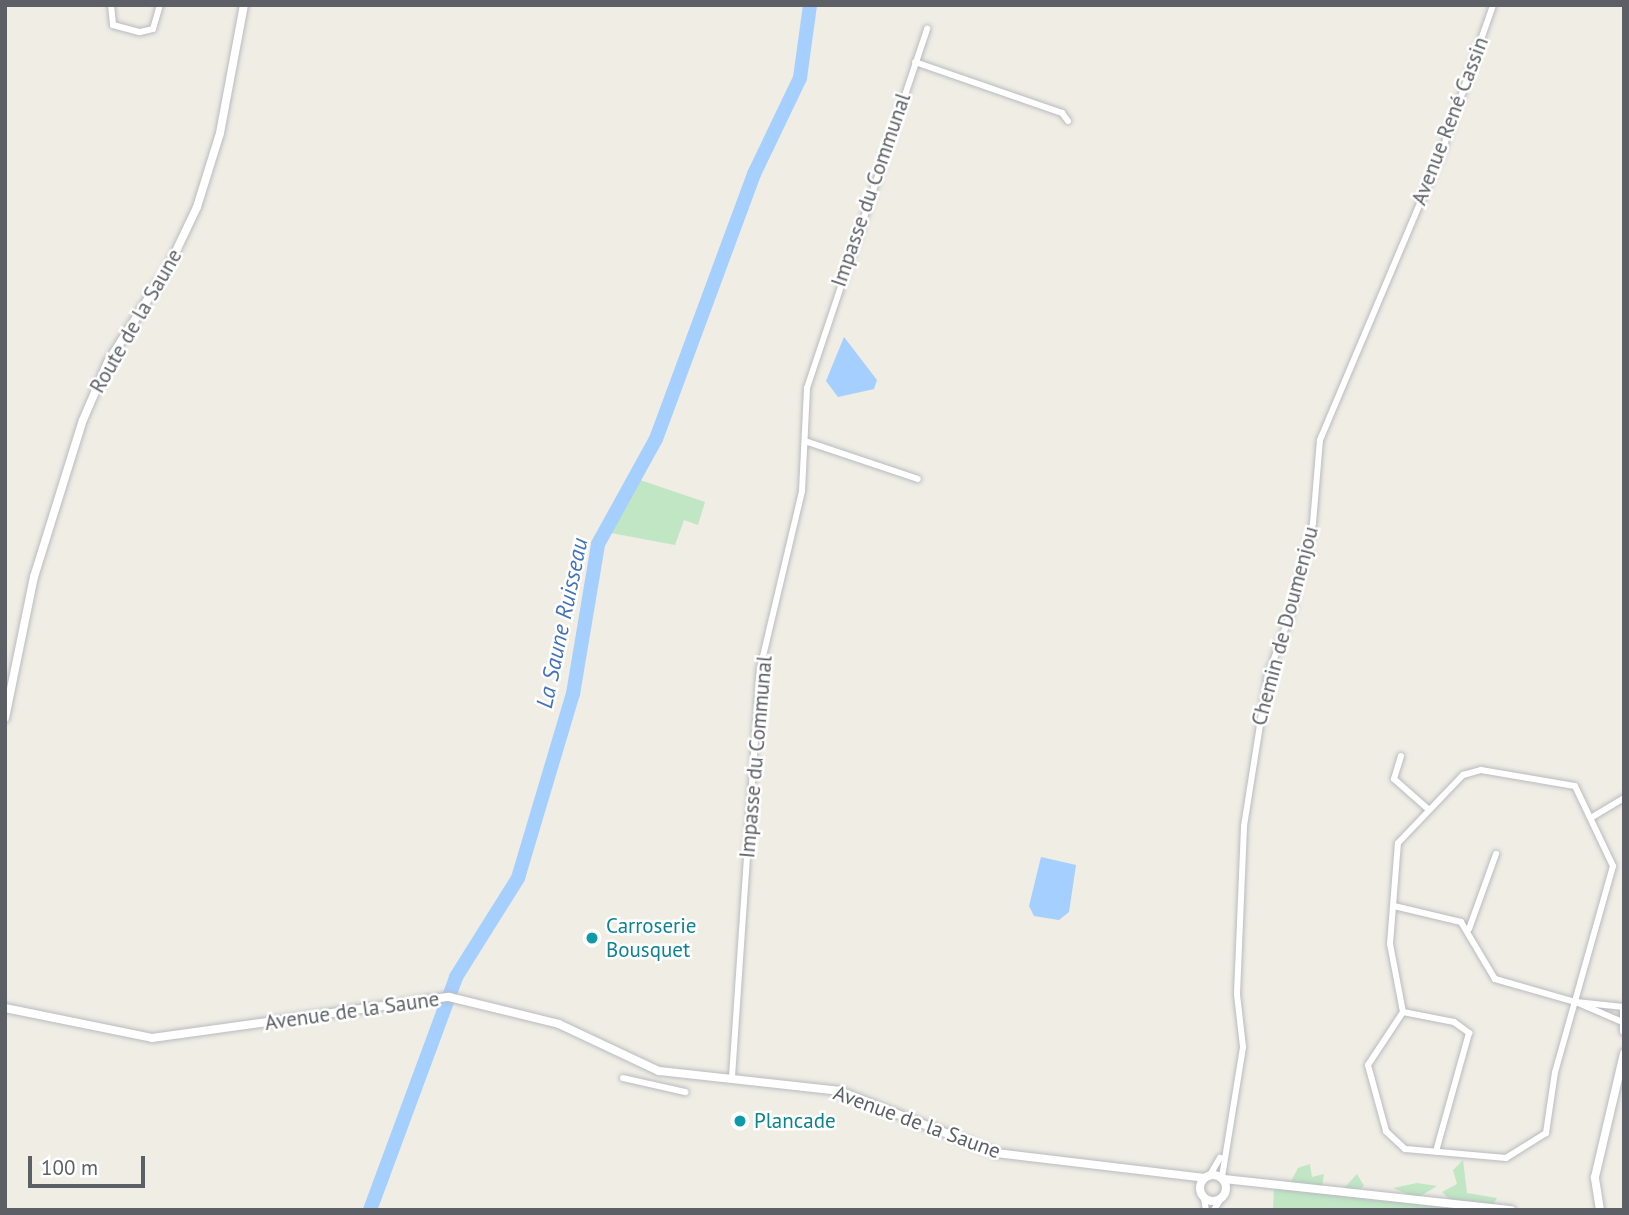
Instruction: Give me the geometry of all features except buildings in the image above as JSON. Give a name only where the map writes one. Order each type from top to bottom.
[{"type":"street","points":[[110,5],[113,25],[140,32],[153,29],[160,5]]},
{"type":"street","name":"Route de la Saune","points":[[5,718],[34,577],[83,419],[108,362],[170,266],[197,207],[244,5]]},
{"type":"street","name":"Avenue René Cassin","points":[[1406,236],[1493,5]]},
{"type":"street","name":"Impasse du Communal","points":[[732,1077],[760,669],[795,531],[816,351],[927,29]]},
{"type":"street","points":[[915,62],[1062,113],[1068,121]]},
{"type":"street","name":"Chemin de Doumenjou","points":[[1220,1156],[1243,1047],[1237,995],[1244,826],[1268,675],[1293,607],[1313,523],[1320,440],[1406,236]]},
{"type":"street","points":[[805,441],[918,480]]},
{"type":"street","points":[[1401,756],[1394,779],[1428,809]]},
{"type":"street","points":[[1481,770],[1575,786],[1594,816],[1613,866],[1541,1139],[1506,1158],[1436,1151],[1395,1143],[1369,1074],[1369,1057],[1403,1013],[1390,944],[1398,843],[1428,809],[1463,775],[1481,770]]},
{"type":"street","points":[[1594,816],[1624,798]]},
{"type":"street","points":[[1469,929],[1496,854]]},
{"type":"street","points":[[1394,906],[1469,929],[1495,979],[1576,1002],[1620,1021]]},
{"type":"street","name":"Avenue de la Saune","points":[[5,1008],[144,1037],[435,996],[559,1024],[659,1071],[839,1091],[1005,1156],[1177,1177],[1223,1178]]},
{"type":"street","points":[[1576,1002],[1624,1008],[1620,1021],[1624,1031]]},
{"type":"street","points":[[1403,1013],[1454,1022],[1469,1033],[1436,1151]]},
{"type":"street","points":[[1600,1210],[1597,1167],[1624,1053]]},
{"type":"street","points":[[1618,1082],[1624,1070]]},
{"type":"street","points":[[655,1086],[659,1071]]},
{"type":"street","points":[[623,1078],[685,1092]]},
{"type":"street","points":[[1206,1210],[1202,1194],[1207,1176],[1220,1156]]},
{"type":"street","points":[[1220,1156],[1223,1197]]},
{"type":"street","points":[[1597,1167],[1606,1210]]},
{"type":"street","name":"Avenue de la Saune","points":[[1177,1177],[1202,1194]]},
{"type":"street","points":[[1223,1178],[1511,1210]]},
{"type":"street","points":[[1214,1210],[1223,1197],[1253,1183]]},
{"type":"street","points":[[1202,1194],[1223,1197]]},
{"type":"green space","points":[[640,480],[705,502],[698,525],[684,520],[675,545],[611,533]]},
{"type":"green space","points":[[1463,1160],[1467,1193],[1497,1198],[1490,1210],[1273,1210],[1274,1189],[1287,1189],[1298,1168],[1310,1164],[1312,1177],[1324,1174],[1322,1187],[1343,1189],[1357,1174],[1364,1186],[1355,1192],[1382,1201],[1393,1198],[1410,1204],[1409,1195],[1393,1188],[1417,1183],[1437,1186],[1419,1197],[1479,1205],[1451,1201],[1442,1192],[1457,1184],[1453,1170]]},
{"type":"water","points":[[844,337],[877,380],[874,389],[838,397],[826,381]]},
{"type":"water","points":[[1041,857],[1076,865],[1069,912],[1059,920],[1034,916],[1029,906]]},
{"type":"waterway","name":"La Saune Ruisseau","points":[[370,1210],[456,977],[518,878],[573,694],[598,544],[656,439],[754,174],[800,78],[810,5]]},
{"type":"place","name":"Carroserie Bousquet","points":[[592,938]]},
{"type":"place","name":"Plancade","points":[[740,1121]]}]
